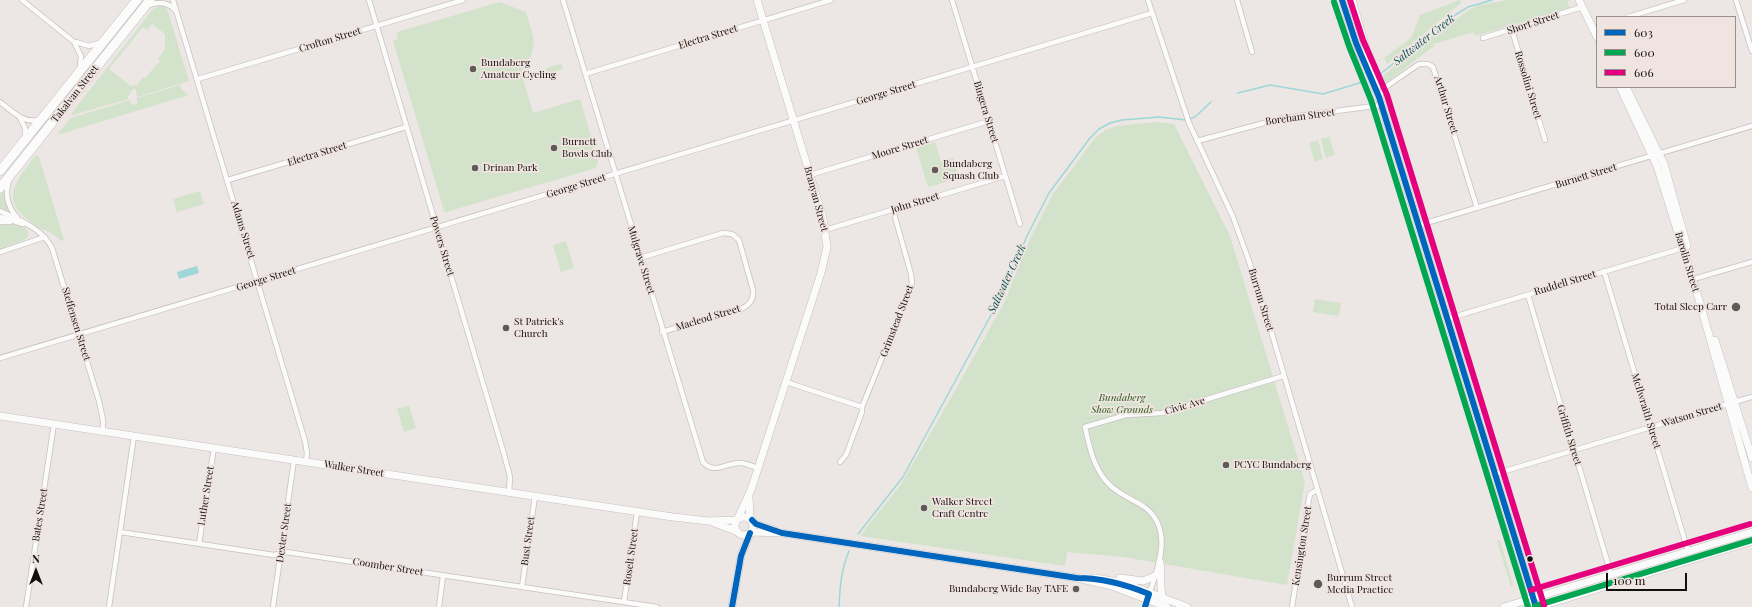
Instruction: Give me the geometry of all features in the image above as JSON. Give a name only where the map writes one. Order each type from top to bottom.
[{"type":"highway","name":"Takalvan Street","points":[[0,171],[137,0]]},
{"type":"highway","name":"Takalvan Street","points":[[0,188],[150,0]]},
{"type":"main road","name":"Branyan Street","points":[[737,519],[751,490],[822,273],[827,247],[825,230],[810,175],[757,0]]},
{"type":"main road","points":[[1342,0],[1356,43],[1382,105],[1533,598]]},
{"type":"main road","points":[[1352,0],[1376,80],[1379,96]]},
{"type":"main road","points":[[1579,0],[1595,27]]},
{"type":"main road","name":"Barolin Street","points":[[1621,88],[1656,155],[1731,403],[1752,458]]},
{"type":"main road","name":"Barolin Street","points":[[1626,88],[1675,201],[1731,403],[1752,488]]},
{"type":"main road","name":"Walker Street","points":[[0,416],[637,512],[708,521],[737,519]]},
{"type":"main road","name":"Branyan Street","points":[[751,490],[748,511],[751,519]]},
{"type":"main road","points":[[741,556],[737,532],[734,526],[737,519],[744,516],[751,519],[756,524],[782,533]]},
{"type":"main road","points":[[732,607],[741,556],[753,526],[751,519]]},
{"type":"main road","name":"Walker Street","points":[[708,521],[737,532]]},
{"type":"main road","points":[[737,532],[744,535],[750,533],[782,533],[1077,578],[1112,586],[1167,607]]},
{"type":"main road","points":[[1504,607],[1752,532]]},
{"type":"main road","points":[[1537,607],[1752,541]]},
{"type":"main road","points":[[1160,562],[1162,572],[1161,592],[1163,599]]},
{"type":"main road","points":[[1088,578],[1104,575],[1143,581],[1155,576]]},
{"type":"main road","points":[[1077,578],[1124,583],[1147,600],[1163,599],[1187,607]]},
{"type":"street","points":[[22,0],[74,42],[89,46],[104,42]]},
{"type":"street","name":"Adams Street","points":[[173,0],[198,79],[307,448],[306,461]]},
{"type":"street","points":[[177,0],[178,14]]},
{"type":"street","name":"Powers Street","points":[[369,0],[508,469],[510,483],[509,492]]},
{"type":"street","name":"Crofton Street","points":[[198,79],[463,0]]},
{"type":"street","name":"Mulgrave Street","points":[[563,0],[662,332],[703,462],[709,467],[716,468],[738,463],[758,468]]},
{"type":"street","name":"Electra Street","points":[[586,74],[831,0]]},
{"type":"street","name":"Bingera Street","points":[[952,0],[1020,224]]},
{"type":"street","name":"Burrum Street","points":[[1148,0],[1189,123],[1239,233],[1267,317],[1283,376],[1352,607]]},
{"type":"street","points":[[1237,0],[1252,52]]},
{"type":"street","points":[[1631,16],[1684,0]]},
{"type":"street","points":[[1736,0],[1752,51]]},
{"type":"street","points":[[142,10],[153,4],[162,3],[173,7],[178,14]]},
{"type":"street","name":"Short Street","points":[[1483,38],[1582,7]]},
{"type":"street","name":"George Street","points":[[0,358],[1152,13]]},
{"type":"street","name":"Rossolini Street","points":[[1512,30],[1545,140]]},
{"type":"street","points":[[74,42],[81,56],[81,64],[77,74]]},
{"type":"street","name":"Arthur Street","points":[[1379,96],[1387,86],[1420,64],[1428,64],[1434,67],[1477,208]]},
{"type":"street","points":[[0,102],[20,118],[26,130],[24,141]]},
{"type":"street","name":"Boreham Street","points":[[1197,141],[1278,119],[1382,105]]},
{"type":"street","points":[[20,118],[35,121],[44,116]]},
{"type":"street","name":"Moore Street","points":[[810,175],[989,121]]},
{"type":"street","name":"Burnett Street","points":[[1419,225],[1752,126]]},
{"type":"street","name":"Electra Street","points":[[228,180],[406,127]]},
{"type":"street","points":[[13,171],[8,185],[7,198],[14,214],[22,223]]},
{"type":"street","name":"John Street","points":[[825,230],[1006,176]]},
{"type":"street","name":"Grimstead Street","points":[[840,462],[846,455],[862,412],[862,407],[912,284],[911,274],[893,210]]},
{"type":"street","name":"Steffensen Street","points":[[0,211],[30,227],[45,238],[55,254],[102,409],[103,431]]},
{"type":"street","name":"Steffensen Street","points":[[0,217],[22,223]]},
{"type":"street","points":[[0,222],[22,223]]},
{"type":"street","name":"Macleod Street","points":[[640,258],[723,233],[732,234],[739,240],[754,290],[753,298],[748,305],[743,308],[662,332]]},
{"type":"street","points":[[0,252],[45,238]]},
{"type":"street","name":"Ruddell Street","points":[[1447,319],[1528,296],[1532,293],[1683,248]]},
{"type":"street","points":[[1697,278],[1752,262]]},
{"type":"street","name":"McIlwraith Street","points":[[1604,271],[1688,551]]},
{"type":"street","name":"Griffith Street","points":[[1528,296],[1611,574]]},
{"type":"street","name":"Civic Ave","points":[[1160,562],[1161,537],[1156,521],[1144,507],[1116,490],[1103,476],[1094,458],[1085,427],[1126,415],[1162,413],[1283,376]]},
{"type":"street","points":[[786,382],[862,407]]},
{"type":"street","name":"Watson Street","points":[[1495,474],[1752,397]]},
{"type":"street","name":"Bates Street","points":[[26,607],[54,424]]},
{"type":"street","points":[[109,607],[134,436]]},
{"type":"street","name":"Luther Street","points":[[199,544],[214,448]]},
{"type":"street","name":"Dexter Street","points":[[273,607],[294,460]]},
{"type":"street","name":"Kensington Street","points":[[1292,607],[1310,494],[1317,490]]},
{"type":"street","name":"Bust Street","points":[[522,587],[535,496]]},
{"type":"street","name":"Roselt Street","points":[[627,604],[637,512]]},
{"type":"street","name":"Coomber Street","points":[[120,532],[274,555],[286,552],[627,604],[657,607]]},
{"type":"street","points":[[1147,600],[1160,562]]},
{"type":"street","points":[[439,607],[443,576]]},
{"type":"street","points":[[1533,598],[1537,607]]},
{"type":"green space","points":[[144,0],[146,0],[35,139],[32,136],[116,32]]},
{"type":"green space","points":[[1460,0],[1461,3],[1387,64],[1384,58],[1411,38],[1420,15]]},
{"type":"green space","points":[[1508,0],[1571,0],[1567,2],[1570,8],[1475,36],[1474,32],[1434,44],[1434,46],[1390,80],[1385,83],[1381,81],[1380,78],[1439,31],[1471,9],[1478,5]]},
{"type":"green space","points":[[500,2],[526,12],[534,43],[531,56],[521,72],[533,113],[580,99],[598,160],[596,168],[446,212],[444,211],[393,41],[398,39],[397,32]]},
{"type":"green space","points":[[160,5],[165,7],[168,12],[189,81],[137,97],[136,89],[133,89],[128,96],[128,99],[73,115],[71,114],[153,9]],"holes":[[[152,24],[165,34],[165,49],[158,59],[160,61],[145,78],[143,77],[137,85],[131,86],[109,69],[143,27],[147,30]]]},
{"type":"green space","points":[[561,64],[563,69],[546,74],[546,68]]},
{"type":"green space","points":[[180,85],[182,90],[189,95],[57,135],[71,118],[130,100],[132,105],[137,104],[137,98]]},
{"type":"green space","name":"Bundaberg Show Grounds","points":[[1156,122],[1174,124],[1230,236],[1305,482],[1287,585],[1123,557],[1067,552],[1065,566],[861,536],[900,486],[952,396],[1004,303],[1030,239],[1053,194],[1096,137],[1106,130],[1117,126]]},
{"type":"green space","points":[[1329,137],[1335,155],[1326,158],[1321,139]]},
{"type":"green space","points":[[1318,140],[1323,159],[1315,162],[1309,143]]},
{"type":"green space","points":[[935,142],[941,162],[953,158],[959,178],[928,187],[916,148]]},
{"type":"green space","points":[[36,155],[39,157],[64,240],[60,241],[54,235],[27,219],[14,203],[13,194],[15,186],[27,166]]},
{"type":"green space","points":[[4,191],[6,204],[11,213],[0,208],[0,195]]},
{"type":"green space","points":[[200,191],[204,204],[177,212],[173,199]]},
{"type":"green space","points":[[0,225],[19,225],[28,231],[28,237],[24,240],[0,248]]},
{"type":"green space","points":[[566,241],[574,268],[561,272],[553,245]]},
{"type":"green space","points":[[1315,299],[1341,303],[1339,316],[1313,312]]},
{"type":"green space","points":[[409,405],[416,428],[404,432],[397,409]]},
{"type":"green space","points":[[1500,540],[1513,585],[1511,586],[1497,541]]},
{"type":"water","points":[[197,266],[199,273],[179,279],[177,272]]},
{"type":"waterway","name":"Saltwater Creek","points":[[1379,75],[1452,17],[1468,7],[1492,0]]},
{"type":"waterway","name":"Saltwater Creek","points":[[1238,93],[1270,85],[1323,94],[1366,81]]},
{"type":"waterway","name":"Saltwater Creek","points":[[858,534],[903,477],[1003,293],[1027,236],[1049,193],[1090,138],[1099,129],[1110,123],[1122,120],[1159,117],[1186,120],[1195,117],[1211,102]]},
{"type":"waterway","name":"Saltwater Creek","points":[[839,607],[840,586],[849,551]]},
{"type":"transit line","name":"603","points":[[1342,0],[1356,43],[1379,97],[1536,607]]},
{"type":"transit line","name":"606","points":[[1350,0],[1363,40],[1387,95],[1544,605]]},
{"type":"transit line","name":"600","points":[[1334,2],[1349,46],[1371,100],[1528,607]]},
{"type":"transit line","name":"603","points":[[752,520],[756,524],[782,533],[1077,578],[1114,582],[1149,594],[1145,607]]},
{"type":"transit line","name":"606","points":[[1531,590],[1750,524]]},
{"type":"transit line","name":"603","points":[[732,607],[741,556],[750,533]]},
{"type":"transit line","name":"600","points":[[1535,606],[1752,540]]},
{"type":"place","name":"Bundaberg Amateur Cycling","points":[[473,69]]},
{"type":"place","name":"Burnett Bowls Club","points":[[554,148]]},
{"type":"place","name":"Drinan Park","points":[[475,168]]},
{"type":"place","name":"Bundaberg Squash Club","points":[[935,170]]},
{"type":"place","name":"Total Sleep Carr","points":[[1736,307]]},
{"type":"place","name":"St Patrick's Church","points":[[506,328]]},
{"type":"place","name":"PCYC Bundaberg","points":[[1226,465]]},
{"type":"place","name":"Walker Street Craft Centre","points":[[924,508]]},
{"type":"place","name":"Burrum Street Media Practice","points":[[1318,584]]},
{"type":"place","name":"Bundaberg Wide Bay TAFE","points":[[1076,589]]}]
